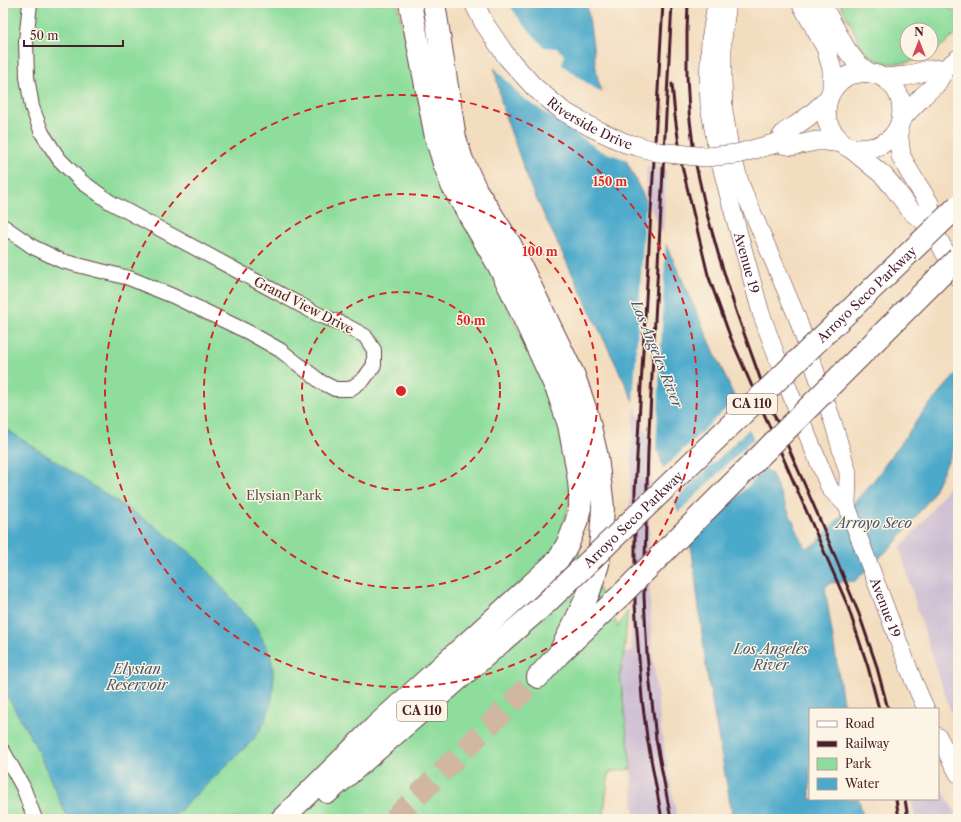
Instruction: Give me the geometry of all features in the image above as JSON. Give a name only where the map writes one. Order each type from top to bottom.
[{"type":"highway","points":[[282,819],[375,727],[553,565],[561,556],[569,541],[580,508],[580,491],[573,443],[569,425],[558,392],[511,290],[499,266],[452,185],[444,163],[436,137],[410,3]]},
{"type":"highway","points":[[434,3],[455,138],[462,160],[476,190],[510,244],[574,376],[597,457],[602,507],[598,564],[586,598],[559,654]]},
{"type":"highway","name":"Arroyo Seco Parkway","points":[[297,819],[546,603],[958,206]]},
{"type":"highway","name":"CA 110","points":[[538,677],[559,654],[621,595],[958,258]]},
{"type":"main road","name":"Riverside Drive","points":[[474,3],[484,23],[507,57],[534,87],[563,111],[597,131],[625,143],[658,152],[684,156],[706,157],[737,154],[777,143],[792,146],[816,141],[826,141],[846,146]]},
{"type":"main road","points":[[802,3],[826,48],[832,69],[830,95],[826,111],[828,122],[833,133],[846,146],[884,176],[912,212],[931,226]]},
{"type":"main road","points":[[821,3],[846,49],[857,63],[894,87],[900,96],[902,107],[899,144],[903,159],[929,203],[931,226],[958,277]]},
{"type":"main road","points":[[777,143],[785,132],[809,116],[830,95],[840,82],[848,76],[859,73],[907,76],[951,64]]},
{"type":"main road","points":[[846,146],[868,148],[881,145],[890,138],[923,96],[936,84],[951,64]]},
{"type":"street","name":"Grand View Drive","points":[[3,226],[33,247],[62,261],[129,278],[173,296],[248,332],[280,350],[321,382],[335,388],[350,388],[364,379],[374,365],[374,350],[364,336],[343,324],[319,315],[110,202],[81,182],[59,159],[42,133],[32,107],[27,77],[26,41],[30,3]]},
{"type":"street","name":"Avenue 19","points":[[716,3],[710,40],[708,80],[709,106],[716,146],[728,194],[761,313],[787,385],[830,489],[847,506]]},
{"type":"street","name":"Avenue 19","points":[[728,3],[723,39],[722,78],[724,110],[730,148],[742,185],[797,316],[833,422],[848,473],[847,506],[914,682],[926,708]]},
{"type":"street","points":[[939,738],[958,774]]},
{"type":"street","points":[[3,751],[24,787],[35,819]]},
{"type":"shaded area","points":[[647,165],[666,170],[649,522],[650,600],[652,651],[661,729],[677,819],[634,819],[630,758],[619,680],[624,652],[632,652],[630,510],[631,467]]},
{"type":"shaded area","points":[[958,474],[958,725],[948,704],[916,605],[900,548],[923,522]]},
{"type":"shaded area","points":[[939,783],[958,819],[915,819],[911,800],[939,800]]},
{"type":"green space","name":"Elysian Park","points":[[3,3],[397,3],[433,164],[492,276],[540,373],[559,424],[570,475],[569,501],[564,525],[616,622],[617,628],[628,610],[624,652],[620,674],[631,769],[609,772],[603,819],[3,819]]},
{"type":"green space","points":[[840,3],[940,3],[958,13],[958,32],[939,48],[939,22],[899,22],[899,62],[908,62],[887,63],[878,60],[864,50]]},
{"type":"water","name":"Los Angeles River","points":[[488,3],[587,3],[597,75],[612,132],[686,288],[768,473],[771,473],[805,548],[814,545],[872,483],[923,412],[958,372],[958,440],[931,497],[896,542],[855,581],[829,583],[825,588],[844,708],[809,708],[809,800],[859,800],[863,819],[733,819],[707,674],[692,551],[659,454],[531,188],[503,110],[495,71]]},
{"type":"water","name":"Elysian Reservoir","points":[[3,427],[153,525],[187,550],[202,564],[256,627],[270,655],[273,671],[272,700],[267,716],[259,732],[253,740],[171,819],[68,819],[35,745],[10,701],[3,692]]},
{"type":"pier","points":[[486,3],[508,3],[520,20],[544,47],[557,48],[564,55],[562,65],[604,94],[614,131],[628,160],[601,151],[522,97],[492,65]]},
{"type":"pier","points":[[646,198],[666,240],[656,452],[633,404]]},
{"type":"pier","points":[[737,398],[750,428],[673,502],[662,470]]},
{"type":"pier","points":[[754,438],[767,467],[688,545],[677,514]]},
{"type":"tunnel","points":[[394,819],[538,677]]},
{"type":"railway","points":[[662,819],[647,737],[642,699],[635,604],[635,491],[663,3]]},
{"type":"railway","points":[[671,819],[656,739],[647,655],[644,596],[648,450],[672,3]]},
{"type":"railway","points":[[688,3],[687,76],[689,112],[695,161],[707,214],[718,253],[736,311],[769,403],[859,614],[876,664],[888,708]]},
{"type":"railway","points":[[672,84],[682,166],[708,275],[730,336],[847,604],[868,667],[879,708]]},
{"type":"railway","points":[[896,800],[899,819]]},
{"type":"railway","points":[[905,800],[908,819]]},
{"type":"water label","name":"Arroyo Seco","points":[[874,523]]}]
